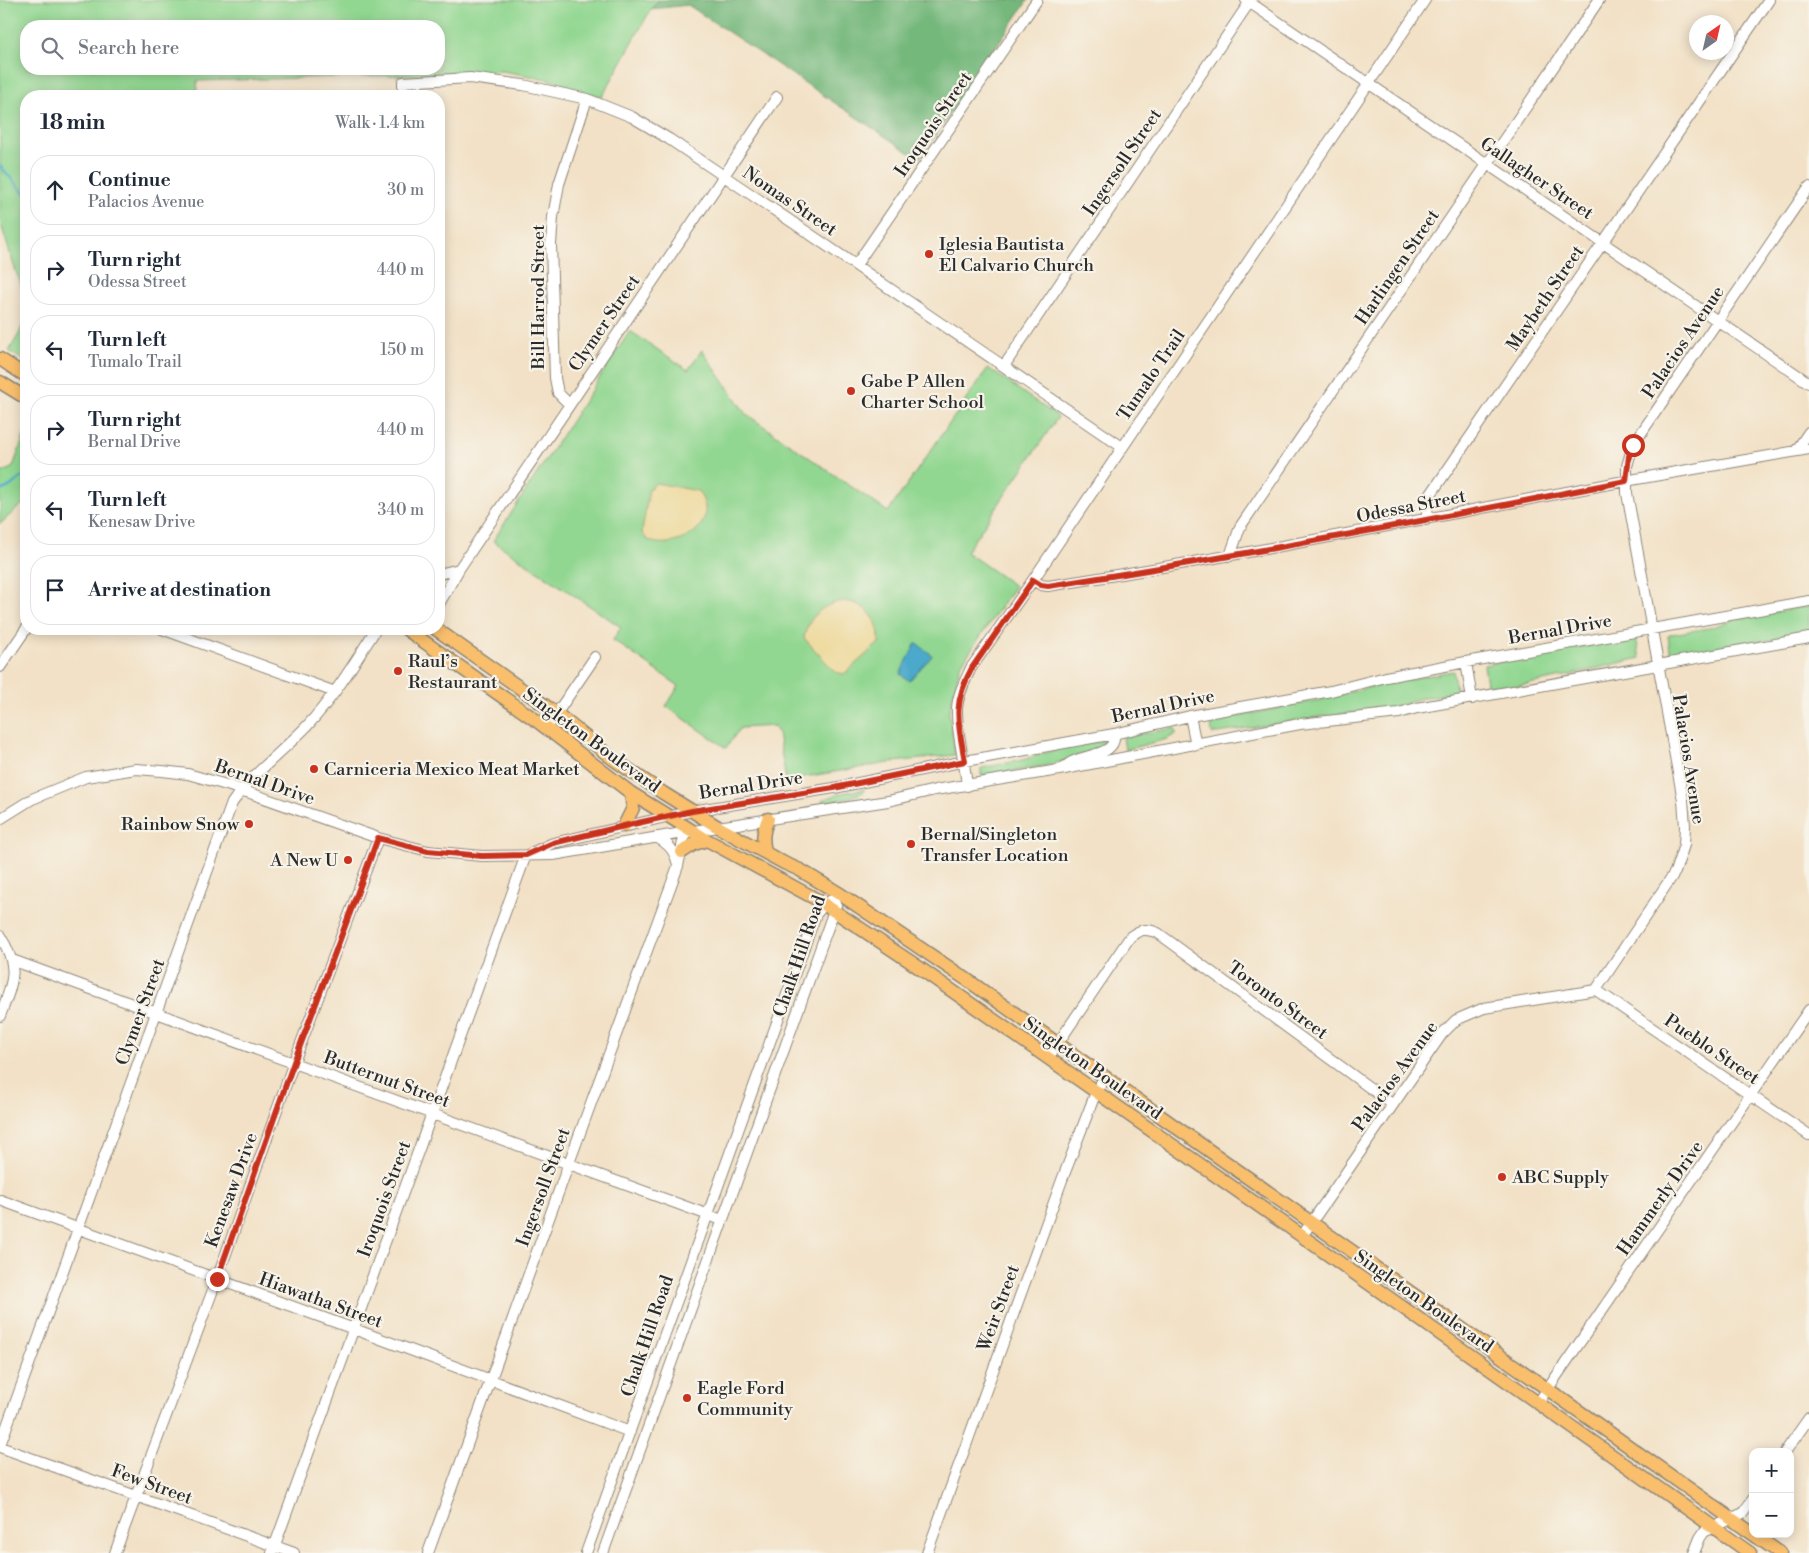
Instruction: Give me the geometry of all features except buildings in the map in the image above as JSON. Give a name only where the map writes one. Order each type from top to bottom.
[{"type":"main road","points":[[0,359],[20,372]]},
{"type":"main road","points":[[0,382],[20,394]]},
{"type":"main road","name":"Singleton Boulevard","points":[[414,635],[546,729],[631,793],[668,816],[688,832],[792,885],[903,957],[1750,1553]]},
{"type":"main road","name":"Singleton Boulevard","points":[[445,635],[557,714],[613,759],[718,827],[765,851],[840,894],[1058,1043],[1749,1531]]},
{"type":"main road","points":[[624,826],[633,808],[631,793]]},
{"type":"main road","points":[[765,851],[763,832],[768,819]]},
{"type":"main road","points":[[682,852],[694,844],[707,840]]},
{"type":"main road","points":[[1364,1280],[1374,1266]]},
{"type":"main road","name":"Singleton Boulevard","points":[[1759,1538],[1780,1553]]},
{"type":"street","name":"Iroquois Street","points":[[856,265],[1037,0]]},
{"type":"street","name":"Tumalo Trail","points":[[967,786],[957,707],[965,681],[972,668],[1425,0]]},
{"type":"street","name":"Harlingen Street","points":[[1230,556],[1240,527],[1599,0]]},
{"type":"street","name":"Maybeth Street","points":[[1426,520],[1429,497],[1769,0]]},
{"type":"street","name":"Gallagher Street","points":[[1249,1],[1809,383]]},
{"type":"street","name":"Ingersoll Street","points":[[1004,366],[1249,1]]},
{"type":"street","name":"Nomas Street","points":[[403,90],[403,82],[470,78],[523,85],[587,99],[632,117],[669,139],[1122,447]]},
{"type":"street","name":"Clymer Street","points":[[445,593],[458,569],[777,97]]},
{"type":"street","name":"Bill Harrod Street","points":[[569,404],[558,393],[555,378],[551,244],[558,184],[587,99]]},
{"type":"street","name":"Palacios Avenue","points":[[1302,1236],[1392,1104],[1442,1034],[1456,1020],[1484,1008],[1596,990],[1669,883],[1680,860],[1686,826],[1683,800],[1650,629],[1627,493],[1626,481],[1629,456],[1633,445],[1809,187]]},
{"type":"street","points":[[1796,451],[1809,432]]},
{"type":"street","name":"Odessa Street","points":[[1033,580],[1041,585],[1048,586],[1152,570],[1626,481],[1809,449]]},
{"type":"street","points":[[445,572],[458,569]]},
{"type":"street","name":"Bernal Drive","points":[[526,855],[553,843],[692,811],[834,788],[965,761],[1114,734],[1190,716],[1331,691],[1466,662],[1809,601]]},
{"type":"street","points":[[0,667],[22,635]]},
{"type":"street","points":[[178,635],[335,692]]},
{"type":"street","name":"Clymer Street","points":[[0,1446],[232,804],[242,789],[308,725],[335,692],[372,635]]},
{"type":"street","name":"Bernal Drive","points":[[0,820],[32,799],[59,787],[86,777],[136,769],[188,774],[242,789],[378,838],[428,851],[482,856],[553,855],[888,801],[935,790],[1059,770],[1300,724],[1399,713],[1417,708],[1472,700],[1809,638]]},
{"type":"street","points":[[546,729],[595,657]]},
{"type":"street","points":[[1466,662],[1472,700]]},
{"type":"street","points":[[1190,716],[1196,745]]},
{"type":"street","points":[[1059,770],[1074,761],[1106,751],[1115,740],[1114,734]]},
{"type":"street","name":"Ingersoll Street","points":[[428,1553],[678,866],[688,832]]},
{"type":"street","points":[[656,837],[671,847],[675,853],[678,866]]},
{"type":"street","name":"Kenesaw Drive","points":[[115,1553],[217,1279],[294,1062],[378,838]]},
{"type":"street","name":"Iroquois Street","points":[[273,1549],[526,855]]},
{"type":"street","name":"Chalk Hill Road","points":[[603,1553],[722,1220],[829,908],[840,894]]},
{"type":"street","name":"Chalk Hill Road","points":[[588,1552],[707,1214],[816,914],[829,908]]},
{"type":"street","name":"Toronto Street","points":[[1058,1043],[1130,938],[1142,929],[1149,929],[1158,933],[1392,1104]]},
{"type":"street","points":[[0,936],[12,960],[12,983],[0,1016]]},
{"type":"street","name":"Butternut Street","points":[[12,960],[722,1220]]},
{"type":"street","name":"Pueblo Street","points":[[1596,990],[1809,1135]]},
{"type":"street","name":"Hammerly Drive","points":[[1538,1403],[1809,1010]]},
{"type":"street","points":[[1048,1058],[1058,1043]]},
{"type":"street","name":"Weir Street","points":[[927,1553],[1096,1092],[1105,1076]]},
{"type":"street","name":"Hiawatha Street","points":[[0,1200],[630,1432]]},
{"type":"street","points":[[656,1361],[670,1366]]},
{"type":"street","points":[[645,1391],[660,1396]]},
{"type":"street","points":[[1789,1448],[1809,1418]]},
{"type":"street","name":"Few Street","points":[[0,1446],[273,1549],[294,1553]]},
{"type":"street","points":[[1694,1553],[1704,1532],[1743,1513],[1749,1505]]},
{"type":"green space","points":[[0,0],[659,0],[651,9],[602,97],[547,79],[502,71],[445,73],[445,20],[20,20],[20,75],[408,75],[197,81],[197,90],[20,90],[20,282],[0,221]]},
{"type":"green space","points":[[659,0],[1028,0],[919,159],[688,5],[651,9]]},
{"type":"green space","points":[[630,331],[688,370],[702,350],[746,414],[888,512],[988,368],[1058,417],[966,552],[1015,586],[960,666],[949,712],[955,755],[894,762],[786,780],[778,733],[774,726],[740,728],[726,748],[666,706],[679,686],[613,640],[621,627],[493,541]]},
{"type":"green space","points":[[20,332],[20,358],[9,351]]},
{"type":"green space","points":[[20,447],[20,506],[0,524],[0,474],[13,467]]},
{"type":"green space","points":[[1809,606],[1809,633],[1671,657],[1668,636],[1672,634],[1709,628],[1736,619]]},
{"type":"green space","points":[[1636,638],[1640,658],[1544,681],[1488,690],[1484,665]]},
{"type":"green space","points":[[1453,671],[1456,691],[1453,693],[1418,699],[1390,708],[1212,734],[1211,722],[1319,700],[1378,685]]},
{"type":"green space","points":[[1175,728],[1176,734],[1167,739],[1125,750],[1123,737]]},
{"type":"green space","points":[[1105,740],[1106,746],[1051,765],[981,775],[981,768],[1022,760],[1061,748]]},
{"type":"green space","points":[[864,789],[864,792],[845,799],[823,803],[822,800],[842,793]]},
{"type":"sand","points":[[656,483],[698,491],[705,507],[703,520],[696,530],[685,538],[658,543],[648,540],[642,532],[649,489]]},
{"type":"sand","points":[[842,601],[858,605],[870,613],[879,634],[879,643],[844,674],[835,672],[804,638],[809,624],[817,613],[828,606]]},
{"type":"water","points":[[916,643],[932,656],[909,681],[900,674]]},
{"type":"waterway","points":[[0,166],[20,188]]},
{"type":"waterway","points":[[0,491],[20,479]]},
{"type":"place","name":"Iglesia Bautista El Calvario Church","points":[[929,254]]},
{"type":"place","name":"Gabe P Allen Charter School","points":[[851,391]]},
{"type":"place","name":"Raul’s Restaurant","points":[[398,671]]},
{"type":"place","name":"Carniceria Mexico Meat Market","points":[[314,769]]},
{"type":"place","name":"Rainbow Snow","points":[[249,824]]},
{"type":"place","name":"Bernal/Singleton Transfer Location","points":[[911,844]]},
{"type":"place","name":"A New U","points":[[348,860]]},
{"type":"place","name":"ABC Supply","points":[[1502,1177]]},
{"type":"place","name":"Eagle Ford Community","points":[[687,1398]]},
{"type":"route","points":[[217,1279],[294,1062],[378,838],[428,851],[482,856],[526,855],[553,843],[692,811],[834,788],[965,761],[958,724],[957,707],[960,694],[972,668],[1033,580],[1041,585],[1048,586],[1152,570],[1626,481],[1627,466],[1633,445]]}]
